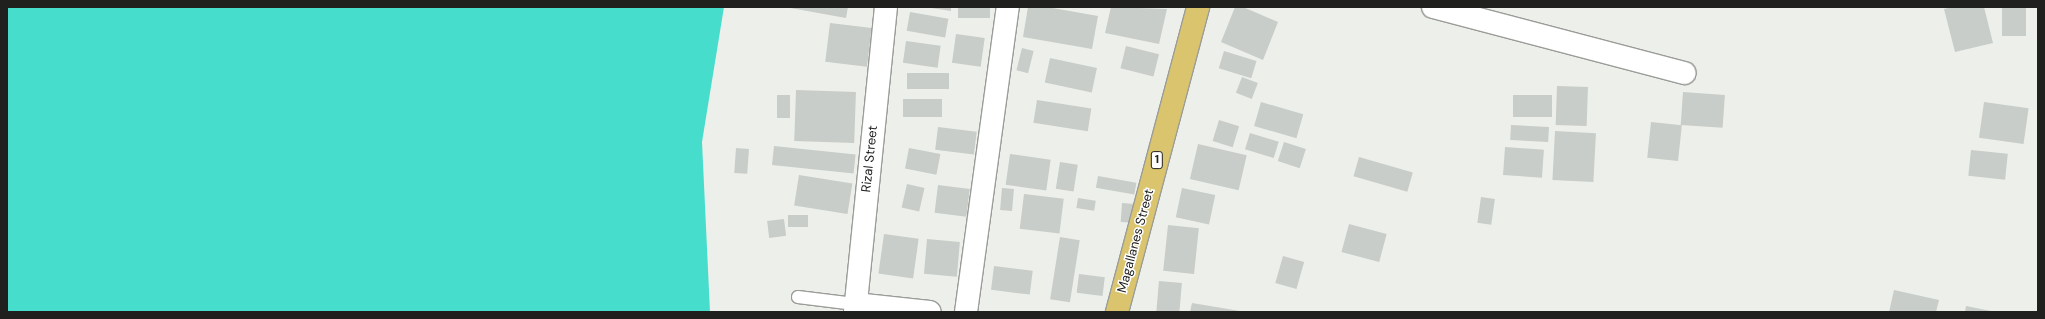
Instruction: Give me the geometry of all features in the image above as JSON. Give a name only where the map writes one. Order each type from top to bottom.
[{"type":"highway","name":"Magallanes Street","points":[[1117,312],[1198,7]]},
{"type":"street","name":"Rizal Street","points":[[855,308],[886,7]]},
{"type":"street","points":[[966,312],[1008,7]]},
{"type":"street","points":[[1433,7],[1685,73]]},
{"type":"street","points":[[855,308],[930,312]]},
{"type":"lane","points":[[798,297],[855,308]]},
{"type":"water","points":[[7,7],[724,7],[702,142],[710,312],[7,312]]},
{"type":"building","points":[[785,7],[848,7],[846,18]]},
{"type":"building","points":[[925,7],[951,7],[951,11]]},
{"type":"building","points":[[958,7],[990,7],[990,18],[958,18]]},
{"type":"building","points":[[1028,7],[1047,7],[1098,16],[1092,49],[1023,37]]},
{"type":"building","points":[[1111,7],[1167,9],[1159,44],[1105,33]]},
{"type":"building","points":[[1235,7],[1243,7],[1278,22],[1263,60],[1221,42]]},
{"type":"building","points":[[1952,7],[1984,7],[1993,43],[1955,52],[1944,9]]},
{"type":"building","points":[[2002,7],[2026,7],[2026,36],[2002,36]]},
{"type":"building","points":[[910,12],[948,19],[945,37],[907,31]]},
{"type":"building","points":[[830,23],[872,28],[867,67],[825,62]]},
{"type":"building","points":[[956,34],[985,38],[981,67],[952,63]]},
{"type":"building","points":[[906,41],[941,46],[938,68],[903,63]]},
{"type":"building","points":[[1126,46],[1159,54],[1153,77],[1120,68]]},
{"type":"building","points":[[1022,48],[1034,51],[1028,73],[1016,70]]},
{"type":"building","points":[[1224,51],[1257,61],[1251,78],[1219,68]]},
{"type":"building","points":[[1050,58],[1097,68],[1092,92],[1045,82]]},
{"type":"building","points":[[907,73],[949,73],[949,89],[907,89]]},
{"type":"building","points":[[1242,77],[1258,83],[1252,99],[1236,93]]},
{"type":"building","points":[[1557,86],[1588,87],[1587,126],[1556,125]]},
{"type":"building","points":[[796,90],[856,92],[854,143],[794,141]]},
{"type":"building","points":[[1683,92],[1725,95],[1723,128],[1681,125]]},
{"type":"building","points":[[777,95],[790,95],[790,118],[777,118]]},
{"type":"building","points":[[1513,95],[1552,95],[1552,117],[1513,117]]},
{"type":"building","points":[[903,99],[942,99],[942,117],[903,117]]},
{"type":"building","points":[[1037,100],[1091,109],[1088,131],[1033,123]]},
{"type":"building","points":[[1261,102],[1303,114],[1296,138],[1254,126]]},
{"type":"building","points":[[1984,102],[2029,108],[2024,144],[1979,138]]},
{"type":"building","points":[[1219,120],[1239,126],[1233,147],[1213,141]]},
{"type":"building","points":[[1651,122],[1682,125],[1678,161],[1647,158]]},
{"type":"building","points":[[1511,125],[1549,127],[1548,142],[1510,140]]},
{"type":"building","points":[[938,127],[977,132],[974,155],[935,150]]},
{"type":"building","points":[[1555,131],[1596,133],[1593,182],[1552,180]]},
{"type":"building","points":[[1250,133],[1279,142],[1274,158],[1245,149]]},
{"type":"building","points":[[1284,142],[1306,149],[1300,168],[1278,161]]},
{"type":"building","points":[[1198,144],[1247,155],[1239,190],[1190,179]]},
{"type":"building","points":[[774,146],[856,155],[854,173],[772,165]]},
{"type":"building","points":[[1505,147],[1544,150],[1542,178],[1503,175]]},
{"type":"building","points":[[736,148],[749,149],[747,174],[734,173]]},
{"type":"building","points":[[909,148],[940,154],[936,175],[905,169]]},
{"type":"building","points":[[1971,150],[2008,154],[2005,180],[1968,176]]},
{"type":"building","points":[[1010,154],[1051,160],[1046,190],[1006,185]]},
{"type":"building","points":[[1359,157],[1413,172],[1407,192],[1353,176]]},
{"type":"building","points":[[1060,162],[1078,165],[1074,191],[1056,189]]},
{"type":"building","points":[[799,175],[852,183],[847,214],[794,206]]},
{"type":"building","points":[[1098,176],[1136,183],[1134,195],[1096,188]]},
{"type":"building","points":[[907,184],[925,188],[919,211],[902,207]]},
{"type":"building","points":[[938,185],[970,189],[966,217],[935,213]]},
{"type":"building","points":[[1002,188],[1014,189],[1012,211],[1000,210]]},
{"type":"building","points":[[1182,188],[1215,195],[1209,224],[1176,217]]},
{"type":"building","points":[[1024,194],[1064,199],[1059,234],[1020,229]]},
{"type":"building","points":[[1481,197],[1495,199],[1491,225],[1477,223]]},
{"type":"building","points":[[1078,198],[1096,201],[1094,211],[1076,208]]},
{"type":"building","points":[[1122,203],[1135,204],[1134,223],[1121,222]]},
{"type":"building","points":[[788,215],[808,215],[808,227],[788,227]]},
{"type":"building","points":[[784,219],[786,236],[769,238],[767,221]]},
{"type":"building","points":[[1349,224],[1387,234],[1379,262],[1341,252]]},
{"type":"building","points":[[1168,225],[1199,228],[1194,274],[1163,271]]},
{"type":"building","points":[[884,234],[919,239],[913,278],[878,274]]},
{"type":"building","points":[[1060,237],[1080,240],[1070,302],[1050,299]]},
{"type":"building","points":[[927,239],[960,242],[957,277],[924,274]]},
{"type":"building","points":[[1283,256],[1304,262],[1296,289],[1275,283]]},
{"type":"building","points":[[994,266],[1033,271],[1030,295],[991,290]]},
{"type":"building","points":[[1079,274],[1105,277],[1102,296],[1077,293]]},
{"type":"building","points":[[1159,281],[1182,283],[1179,312],[1156,312]]},
{"type":"building","points":[[1894,290],[1939,300],[1936,312],[1889,312]]},
{"type":"building","points":[[1192,303],[1240,311],[1240,312],[1190,312]]},
{"type":"building","points":[[1966,306],[1991,311],[1991,312],[1965,312]]}]
